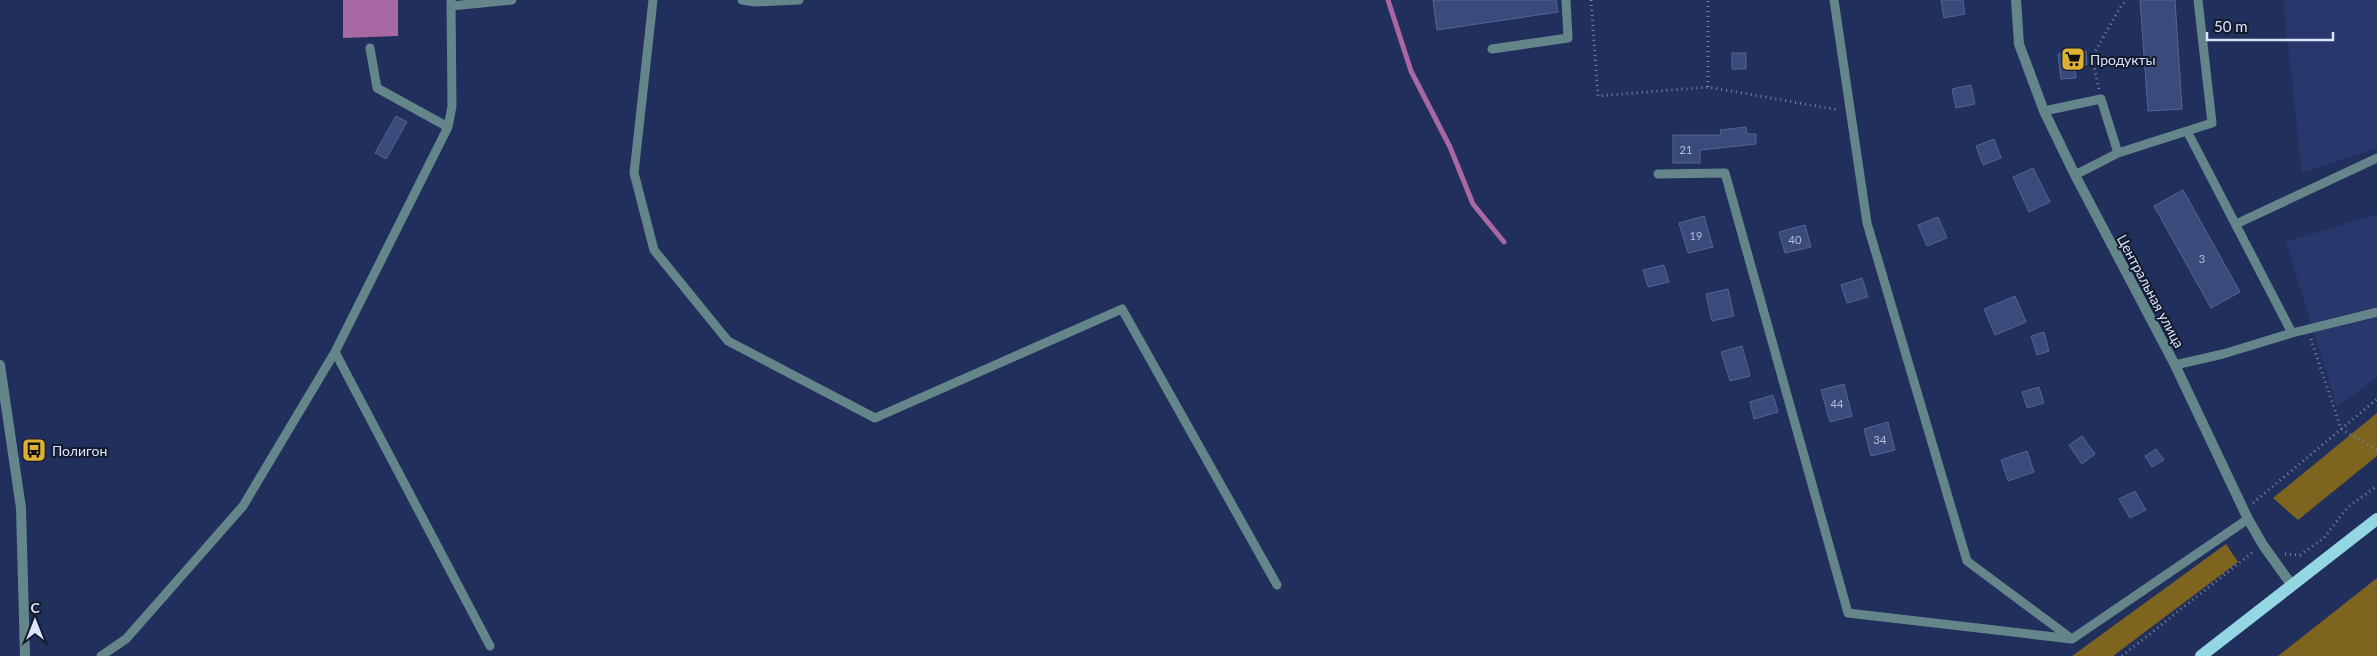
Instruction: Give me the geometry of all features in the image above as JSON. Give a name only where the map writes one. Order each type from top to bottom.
[{"type":"main road","points":[[2201,656],[2290,584],[2377,519]]},
{"type":"street","name":"Центральная улица","points":[[2016,0],[2018,44],[2044,111],[2075,175],[2174,365],[2248,519],[2262,544],[2290,584]]},
{"type":"street","points":[[1,370],[22,508],[25,656]]},
{"type":"lane","points":[[101,656],[126,639],[243,506],[335,352],[448,127],[452,106],[451,3],[512,0]]},
{"type":"lane","points":[[653,0],[634,173],[654,250],[728,341],[875,418],[1122,309],[1277,585]]},
{"type":"lane","points":[[742,0],[755,2],[799,0]]},
{"type":"lane","points":[[1492,49],[1568,38],[1566,0]]},
{"type":"lane","points":[[1834,0],[1867,223],[1967,561],[2072,639]]},
{"type":"lane","points":[[2075,175],[2118,153],[2212,123],[2198,0]]},
{"type":"lane","points":[[370,48],[377,88],[448,127]]},
{"type":"lane","points":[[2044,111],[2101,99],[2118,153]]},
{"type":"lane","points":[[2187,131],[2292,333]]},
{"type":"lane","points":[[2236,224],[2377,158]]},
{"type":"lane","points":[[1658,174],[1725,173],[1848,613],[2072,639],[2248,519]]},
{"type":"lane","points":[[2174,365],[2223,354],[2307,328],[2377,312]]},
{"type":"lane","points":[[335,352],[490,646]]},
{"type":"path","points":[[1591,0],[1598,96],[1708,87],[1850,112]]},
{"type":"path","points":[[1708,0],[1708,87]]},
{"type":"path","points":[[2101,99],[2092,57],[2121,6],[2127,0]]},
{"type":"path","points":[[2307,328],[2341,429],[2377,450]]},
{"type":"path","points":[[2280,552],[2288,555],[2300,555],[2308,550],[2324,538],[2348,507],[2377,486]]},
{"type":"shaded area","points":[[343,0],[398,0],[398,36],[343,38]]},
{"type":"shaded area","points":[[2283,0],[2377,0],[2377,148],[2302,173]]},
{"type":"shaded area","points":[[2377,214],[2377,377],[2337,407],[2286,242]]},
{"type":"shaded area","points":[[2377,413],[2377,456],[2298,520],[2273,498]]},
{"type":"shaded area","points":[[2226,544],[2238,562],[2113,656],[2072,656]]},
{"type":"shaded area","points":[[2377,578],[2377,656],[2278,656]]},
{"type":"building","points":[[1433,0],[1556,0],[1558,12],[1437,30]]},
{"type":"building","points":[[1941,0],[1963,0],[1965,14],[1944,18]]},
{"type":"building","points":[[2140,0],[2175,0],[2182,109],[2148,111]]},
{"type":"building","name":"Продукты","points":[[2086,51],[2087,65],[2075,66],[2076,78],[2061,79],[2058,54]]},
{"type":"building","points":[[1732,53],[1746,53],[1746,69],[1732,69]]},
{"type":"building","points":[[1971,85],[1975,104],[1956,108],[1952,89]]},
{"type":"building","points":[[396,116],[407,122],[386,159],[375,153]]},
{"type":"building","points":[[1746,127],[1747,134],[1756,134],[1756,144],[1700,150],[1700,163],[1673,163],[1673,135],[1721,135],[1720,130]]},
{"type":"building","points":[[1994,139],[2001,158],[1983,165],[1976,146]]},
{"type":"building","points":[[2033,168],[2050,202],[2029,212],[2013,177]]},
{"type":"building","points":[[2183,190],[2240,292],[2211,308],[2154,206]]},
{"type":"building","points":[[1704,216],[1713,247],[1688,253],[1679,223]]},
{"type":"building","points":[[1938,217],[1947,238],[1927,246],[1918,225]]},
{"type":"building","points":[[1805,225],[1811,247],[1785,253],[1779,232]]},
{"type":"building","points":[[1664,265],[1669,282],[1648,287],[1643,270]]},
{"type":"building","points":[[1862,278],[1868,297],[1847,303],[1841,285]]},
{"type":"building","points":[[1728,289],[1734,316],[1712,321],[1706,294]]},
{"type":"building","points":[[2015,296],[2026,322],[1995,335],[1984,309]]},
{"type":"building","points":[[2044,332],[2049,351],[2037,355],[2031,336]]},
{"type":"building","points":[[1742,346],[1750,376],[1730,381],[1721,352]]},
{"type":"building","points":[[1844,384],[1852,416],[1830,422],[1821,390]]},
{"type":"building","points":[[2039,387],[2044,403],[2027,408],[2022,392]]},
{"type":"building","points":[[1773,395],[1778,412],[1754,419],[1750,402]]},
{"type":"building","points":[[1888,422],[1895,450],[1871,456],[1864,429]]},
{"type":"building","points":[[2082,436],[2095,454],[2082,464],[2069,445]]},
{"type":"building","points":[[2156,449],[2164,460],[2152,467],[2145,456]]},
{"type":"building","points":[[2027,451],[2034,472],[2008,481],[2001,460]]},
{"type":"building","points":[[2135,491],[2146,510],[2130,518],[2119,499]]},
{"type":"waterway","points":[[1388,0],[1411,71],[1450,147],[1473,204],[1504,242]]},
{"type":"place","name":"Продукты","points":[[2073,59]]},
{"type":"place","name":"Полигон","points":[[34,450]]}]
